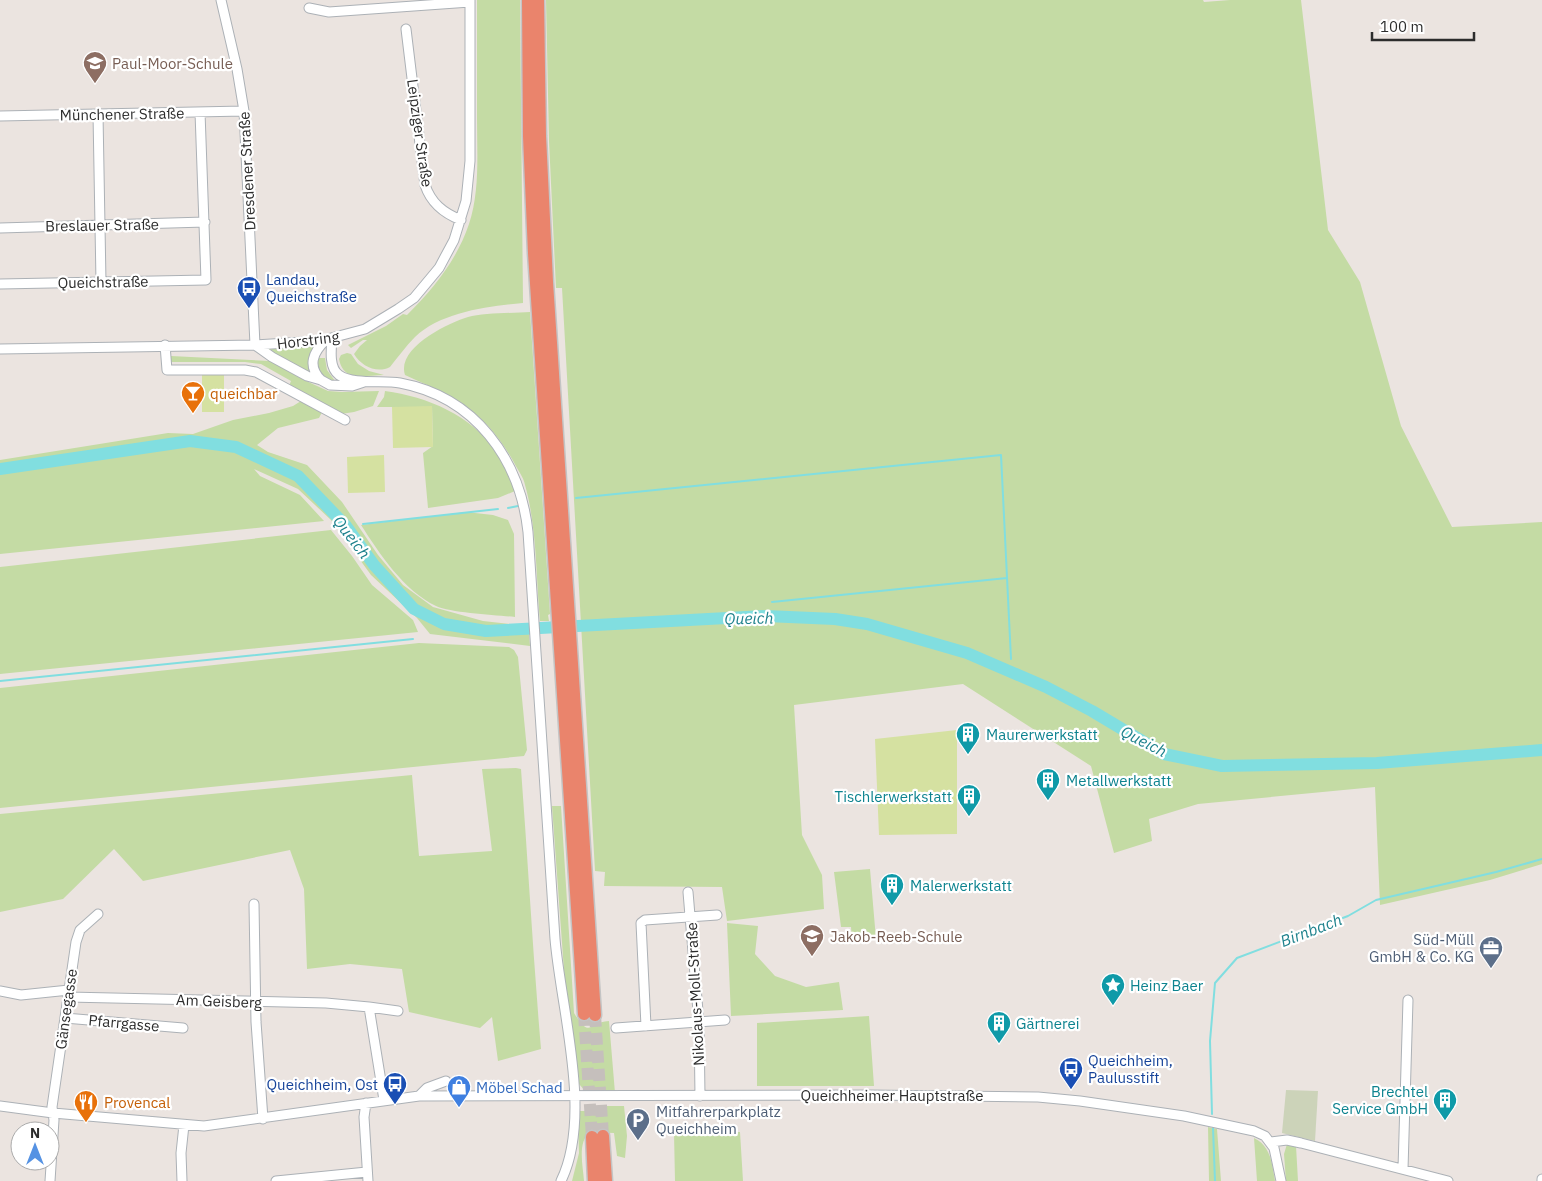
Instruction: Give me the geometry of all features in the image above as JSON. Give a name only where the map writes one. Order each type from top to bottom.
[{"type":"highway","points":[[528,0],[531,195],[565,641],[589,1015]]},
{"type":"highway","points":[[538,0],[541,173],[563,614]]},
{"type":"highway","points":[[594,1181],[598,1137],[606,1181]]},
{"type":"street","name":"Dresdener Straße","points":[[222,0],[244,110],[255,345]]},
{"type":"street","points":[[309,8],[329,12],[470,1]]},
{"type":"street","name":"Horstring","points":[[0,349],[255,345],[329,340],[371,326],[388,317],[414,298],[439,268],[454,240],[468,191],[470,161],[470,1]]},
{"type":"street","name":"Leipziger Straße","points":[[406,29],[424,185],[429,197],[440,208],[461,220]]},
{"type":"street","name":"Münchener Straße","points":[[0,116],[244,110]]},
{"type":"street","points":[[200,112],[204,222]]},
{"type":"street","points":[[98,114],[100,282]]},
{"type":"street","name":"Breslauer Straße","points":[[0,228],[204,222]]},
{"type":"street","name":"Queichstraße","points":[[0,284],[206,280],[204,222]]},
{"type":"street","points":[[321,380],[314,370],[313,357],[317,349],[329,340],[332,360],[337,373],[346,378],[393,382],[422,389],[453,405],[477,422],[494,440],[510,465],[520,489],[526,515],[535,622],[556,941],[570,1040],[574,1096],[573,1140],[567,1167],[561,1181]]},
{"type":"street","points":[[165,345],[166,370],[245,370],[256,372],[345,420]]},
{"type":"street","points":[[255,345],[306,376],[321,380],[330,385],[352,386],[368,381]]},
{"type":"street","name":"Nikolaus-Moll-Straße","points":[[688,892],[699,1022],[700,1096]]},
{"type":"street","points":[[254,904],[256,1002],[263,1118]]},
{"type":"street","name":"Gänsegasse","points":[[50,1181],[52,1107],[78,933],[98,914]]},
{"type":"street","points":[[646,1026],[641,923],[646,920],[717,915]]},
{"type":"street","name":"Am Geisberg","points":[[0,991],[20,995],[69,993],[256,1002],[326,1003],[398,1011]]},
{"type":"street","points":[[1403,1169],[1408,1000]]},
{"type":"street","points":[[369,1007],[384,1100]]},
{"type":"street","name":"Pfarrgasse","points":[[65,1018],[183,1028]]},
{"type":"street","points":[[616,1028],[725,1020]]},
{"type":"street","points":[[419,1096],[427,1088],[446,1081]]},
{"type":"street","name":"Queichheimer Hauptstraße","points":[[0,1106],[53,1113],[208,1126],[419,1096],[992,1095],[1048,1098],[1200,1118],[1261,1133],[1271,1142],[1287,1140],[1301,1143],[1448,1181]]},
{"type":"street","points":[[276,1181],[368,1176],[364,1117],[366,1103]]},
{"type":"street","points":[[182,1181],[181,1153],[184,1125]]},
{"type":"street","points":[[1271,1142],[1276,1151],[1281,1181]]},
{"type":"green space","points":[[477,0],[520,0],[523,303],[481,308],[452,316],[426,328],[415,337],[390,367],[380,370],[370,368],[354,354],[367,340],[363,340],[351,348],[348,345],[386,326],[403,314],[407,315],[417,305],[451,262],[464,237],[473,211],[477,172]]},
{"type":"green space","points":[[546,0],[1203,0],[1204,2],[1301,0],[1328,230],[1360,282],[1401,426],[1452,527],[1542,522],[1542,864],[1490,880],[1380,905],[1375,787],[1198,804],[1149,819],[1152,841],[1114,853],[1091,766],[963,684],[794,705],[802,835],[822,875],[824,909],[727,921],[722,887],[604,886],[605,872],[595,871],[562,288],[556,288],[549,141]]},
{"type":"green space","points":[[530,312],[549,621],[540,621],[532,518],[521,474],[512,458],[485,423],[469,409],[454,398],[405,375],[404,365],[408,355],[416,346],[437,331],[459,320],[482,315]]},
{"type":"green space","points":[[320,341],[314,354],[318,377],[255,345]]},
{"type":"green space","points":[[351,354],[358,364],[369,371],[384,375],[350,375],[345,372],[339,359],[341,355]]},
{"type":"green space","points":[[171,356],[270,361],[328,391],[379,391],[373,406],[341,414],[289,386],[291,381],[261,364],[245,362],[170,362]]},
{"type":"green space","points":[[317,358],[325,358],[327,370],[335,381],[333,383],[318,373]]},
{"type":"green space","points":[[202,375],[224,375],[224,412],[202,412]]},
{"type":"green space","points":[[385,391],[432,403],[461,418],[475,428],[497,452],[515,491],[498,498],[428,508],[423,453],[433,446],[432,407],[377,407],[384,397]]},
{"type":"green space","points":[[301,401],[322,412],[319,418],[278,428],[257,445],[268,452],[307,465],[342,502],[378,555],[403,585],[433,607],[483,621],[528,625],[530,646],[430,634],[417,618],[371,575],[331,520],[298,489],[254,469],[260,476],[300,495],[324,521],[0,554],[0,460],[168,433],[193,434],[233,420],[293,406]]},
{"type":"green space","points":[[432,406],[433,447],[393,448],[392,407]]},
{"type":"green space","points":[[384,455],[385,492],[348,493],[347,457]]},
{"type":"green space","points":[[466,512],[493,515],[508,520],[514,534],[515,617],[452,610],[436,606],[424,599],[413,591],[393,570],[361,525]]},
{"type":"green space","points":[[331,530],[372,585],[413,620],[418,632],[0,674],[0,567]]},
{"type":"green space","points":[[419,643],[509,647],[514,650],[518,657],[527,750],[524,756],[0,808],[0,688]]},
{"type":"green space","points":[[957,730],[957,834],[879,835],[875,739]]},
{"type":"green space","points":[[482,769],[521,769],[541,1049],[498,1061],[492,1017],[480,1028],[409,1012],[402,969],[350,964],[307,969],[304,889],[290,850],[143,881],[114,849],[63,899],[0,912],[0,814],[412,775],[419,856],[492,851]]},
{"type":"green space","points":[[552,806],[561,806],[574,1013],[587,1028],[609,1021],[615,1093],[586,1092],[579,1084],[565,984]]},
{"type":"green space","points":[[870,869],[876,939],[852,941],[851,927],[841,927],[834,872]]},
{"type":"green space","points":[[727,923],[758,926],[755,954],[775,976],[806,987],[839,982],[843,1010],[731,1016]]},
{"type":"green space","points":[[869,1016],[874,1086],[757,1086],[757,1023]]},
{"type":"green space","points":[[1286,1090],[1318,1091],[1315,1141],[1282,1133]]},
{"type":"green space","points":[[593,1106],[624,1106],[627,1136],[625,1158],[617,1156],[614,1133],[590,1132],[583,1142],[582,1148],[584,1181],[572,1181],[579,1153],[578,1121],[580,1111],[588,1111]]},
{"type":"green space","points":[[1208,1127],[1217,1129],[1221,1181],[1209,1181]]},
{"type":"green space","points":[[740,1132],[743,1181],[675,1181],[674,1133]]},
{"type":"green space","points":[[1254,1138],[1260,1141],[1270,1156],[1275,1181],[1257,1181]]},
{"type":"green space","points":[[1287,1144],[1296,1146],[1298,1181],[1286,1181],[1284,1154]]},
{"type":"waterway","name":"Queich","points":[[0,469],[190,441],[236,447],[298,476],[346,526],[374,565],[414,609],[444,624],[486,631],[766,616],[835,619],[867,624],[967,653],[1046,687],[1092,711],[1164,754],[1222,766],[1377,763],[1542,750]]},
{"type":"waterway","points":[[576,498],[1001,455],[1011,659]]},
{"type":"waterway","points":[[508,508],[518,506]]},
{"type":"waterway","points":[[363,524],[498,509]]},
{"type":"waterway","points":[[772,602],[1007,578]]},
{"type":"waterway","points":[[0,681],[413,639]]},
{"type":"waterway","name":"Birnbach","points":[[1212,1114],[1210,1041],[1215,983],[1237,958],[1348,916],[1376,900],[1496,872],[1542,859]]},
{"type":"waterway","name":"Birnbach","points":[[1213,1128],[1215,1181]]},
{"type":"tunnel","points":[[584,1014],[592,1137]]},
{"type":"tunnel","points":[[595,1015],[603,1136]]},
{"type":"place","name":"Paul-Moor-Schule","points":[[95,84]]},
{"type":"place","name":"Landau, Queichstraße","points":[[249,309]]},
{"type":"place","name":"queichbar","points":[[193,414]]},
{"type":"place","name":"Maurerwerkstatt","points":[[968,755]]},
{"type":"place","name":"Metallwerkstatt","points":[[1048,801]]},
{"type":"place","name":"Tischlerwerkstatt","points":[[969,817]]},
{"type":"place","name":"Malerwerkstatt","points":[[892,906]]},
{"type":"place","name":"Jakob-Reeb-Schule","points":[[812,957]]},
{"type":"place","name":"Süd-Müll GmbH & Co. KG","points":[[1491,969]]},
{"type":"place","name":"Heinz Baer","points":[[1113,1006]]},
{"type":"place","name":"Gärtnerei","points":[[999,1044]]},
{"type":"place","name":"Queichheim, Paulusstift","points":[[1071,1090]]},
{"type":"place","name":"Queichheim, Ost","points":[[395,1105]]},
{"type":"place","name":"Möbel Schad","points":[[459,1108]]},
{"type":"place","name":"Brechtel Service GmbH","points":[[1445,1121]]},
{"type":"place","name":"Provencal","points":[[86,1123]]},
{"type":"place","name":"Mitfahrerparkplatz Queichheim","points":[[638,1141]]}]
